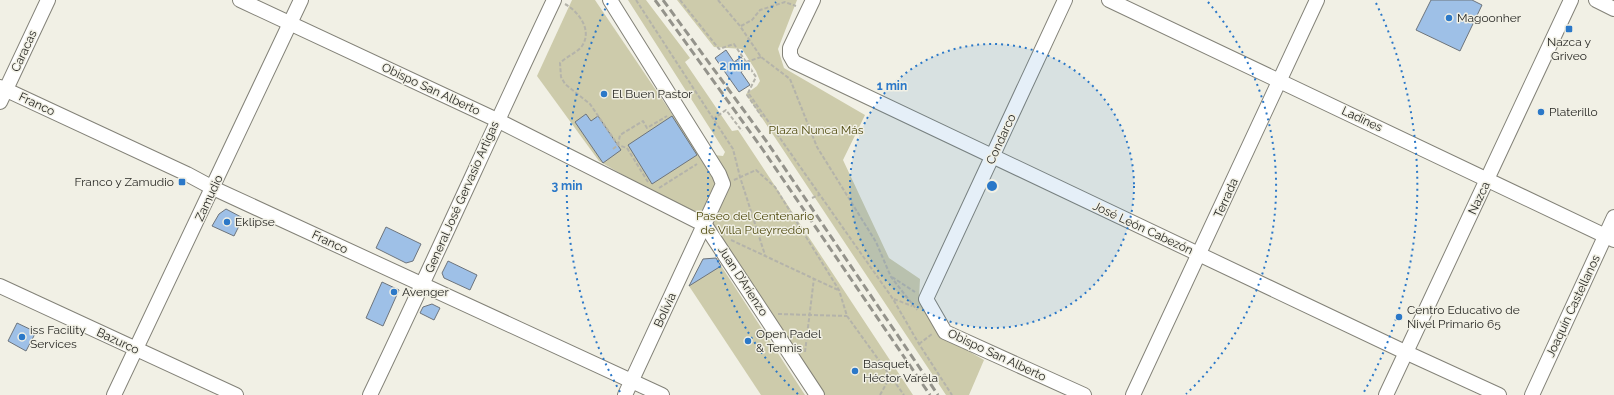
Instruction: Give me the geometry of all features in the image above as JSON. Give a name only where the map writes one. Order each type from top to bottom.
[{"type":"street","name":"Caracas","points":[[2,93],[48,0]]},
{"type":"street","name":"Obispo San Alberto","points":[[240,0],[651,193],[705,225]]},
{"type":"street","name":"Zamudio","points":[[114,395],[301,0]]},
{"type":"street","points":[[610,0],[719,174],[723,184],[705,225]]},
{"type":"street","name":"Condarco","points":[[926,299],[1065,0]]},
{"type":"street","name":"Ladines","points":[[1109,0],[1610,238]]},
{"type":"street","name":"Terrada","points":[[1133,395],[1200,255],[1317,0]]},
{"type":"street","name":"Nazca","points":[[1386,395],[1571,0]]},
{"type":"street","points":[[1596,0],[1614,9]]},
{"type":"street","name":"General José Gervasio Artigas","points":[[370,395],[423,285],[497,120],[559,2]]},
{"type":"street","name":"José León Cabezón","points":[[810,6],[790,48],[790,55],[794,62],[992,158],[1499,395]]},
{"type":"street","name":"Franco","points":[[2,93],[187,174],[213,188],[662,395]]},
{"type":"street","name":"Joaquín Castellanos","points":[[1532,395],[1610,238],[1614,217]]},
{"type":"street","name":"Bolivia","points":[[625,395],[705,225]]},
{"type":"street","name":"Juan D’Arienzo","points":[[705,225],[817,395]]},
{"type":"street","name":"Bazurco","points":[[0,286],[236,395]]},
{"type":"street","name":"Obispo San Alberto","points":[[926,299],[945,332],[1084,395]]},
{"type":"path","points":[[636,0],[733,149],[740,177],[765,255]]},
{"type":"path","points":[[680,0],[718,49],[734,44],[756,77],[749,94],[747,95],[762,117]]},
{"type":"path","points":[[718,0],[740,26],[761,57],[790,79],[817,147],[876,242],[890,277],[913,307],[918,311]]},
{"type":"path","points":[[740,26],[752,20],[760,10],[785,1],[810,6]]},
{"type":"path","points":[[559,2],[576,12],[581,19],[585,33],[582,46],[560,63],[561,77],[570,89],[590,104],[618,145],[627,148],[651,193],[708,157]]},
{"type":"path","points":[[746,62],[761,57]]},
{"type":"path","points":[[749,94],[893,299],[919,344],[952,395]]},
{"type":"path","points":[[613,149],[618,145],[620,135],[643,121],[647,128],[678,108]]},
{"type":"path","points":[[713,119],[726,110],[742,131]]},
{"type":"path","points":[[732,187],[734,180],[756,170],[774,187],[839,290],[847,316],[904,395]]},
{"type":"path","points":[[812,198],[819,195]]},
{"type":"path","points":[[732,246],[728,239],[839,290]]},
{"type":"path","points":[[890,277],[926,299]]},
{"type":"path","points":[[800,347],[805,353],[811,315],[814,278]]},
{"type":"path","points":[[893,299],[913,307]]},
{"type":"path","points":[[782,320],[778,314],[847,316]]},
{"type":"path","points":[[880,395],[890,377]]},
{"type":"green space","name":"El Buen Pastor","points":[[572,0],[595,0],[714,176],[716,185],[704,216],[647,189],[599,161],[537,76]]},
{"type":"green space","name":"Paseo del Centenario de Villa Pueyrredón","points":[[628,0],[646,0],[690,58],[685,62],[732,131],[738,130],[913,395],[825,395],[713,226],[729,178],[714,155],[723,156],[725,152]]},
{"type":"green space","name":"Plaza Nunca Más","points":[[677,0],[797,0],[778,49],[784,68],[865,115],[843,160],[889,258],[920,279],[919,298],[935,327],[944,337],[984,360],[969,395],[946,395],[746,94],[757,86],[760,81],[756,71],[742,49],[714,47]]},
{"type":"green space","name":"Open Padel & Tennis","points":[[716,258],[805,395],[761,395],[689,286],[703,259]]},
{"type":"building","name":"Magoonher","points":[[1431,0],[1472,0],[1482,5],[1460,51],[1416,30]]},
{"type":"building","points":[[726,50],[734,62],[741,57],[748,67],[741,72],[750,85],[739,92],[715,58]]},
{"type":"building","points":[[586,114],[591,121],[598,116],[621,150],[603,163],[575,122]]},
{"type":"building","points":[[672,116],[697,155],[652,184],[628,145]]},
{"type":"building","name":"Eklipse","points":[[226,209],[243,218],[234,236],[212,226],[219,214]]},
{"type":"building","points":[[386,227],[421,244],[413,261],[406,263],[376,248]]},
{"type":"building","points":[[716,258],[721,266],[689,286],[703,259]]},
{"type":"building","points":[[448,261],[477,275],[470,290],[444,278],[442,273]]},
{"type":"building","points":[[382,282],[399,290],[383,326],[366,318]]},
{"type":"building","points":[[432,304],[440,308],[434,320],[420,313],[423,307]]},
{"type":"building","name":"iss Facility Services","points":[[17,323],[36,332],[26,351],[8,341]]},
{"type":"railway","points":[[655,0],[761,147],[930,395]]},
{"type":"railway","points":[[663,0],[767,142],[938,395]]},
{"type":"place","name":"Magoonher","points":[[1449,18]]},
{"type":"place","name":"Nazca y Griveo","points":[[1569,29]]},
{"type":"place","name":"El Buen Pastor","points":[[604,94]]},
{"type":"place","name":"Platerillo","points":[[1541,112]]},
{"type":"place","name":"Franco y Zamudio","points":[[182,182]]},
{"type":"place","name":"Eklipse","points":[[227,222]]},
{"type":"place","name":"Avenger","points":[[394,292]]},
{"type":"place","name":"Centro Educativo de Nivel Primario 65","points":[[1399,317]]},
{"type":"place","name":"iss Facility Services","points":[[22,337]]},
{"type":"place","name":"Open Padel & Tennis","points":[[748,341]]},
{"type":"place","name":"Basquet Héctor Varela","points":[[855,371]]}]
